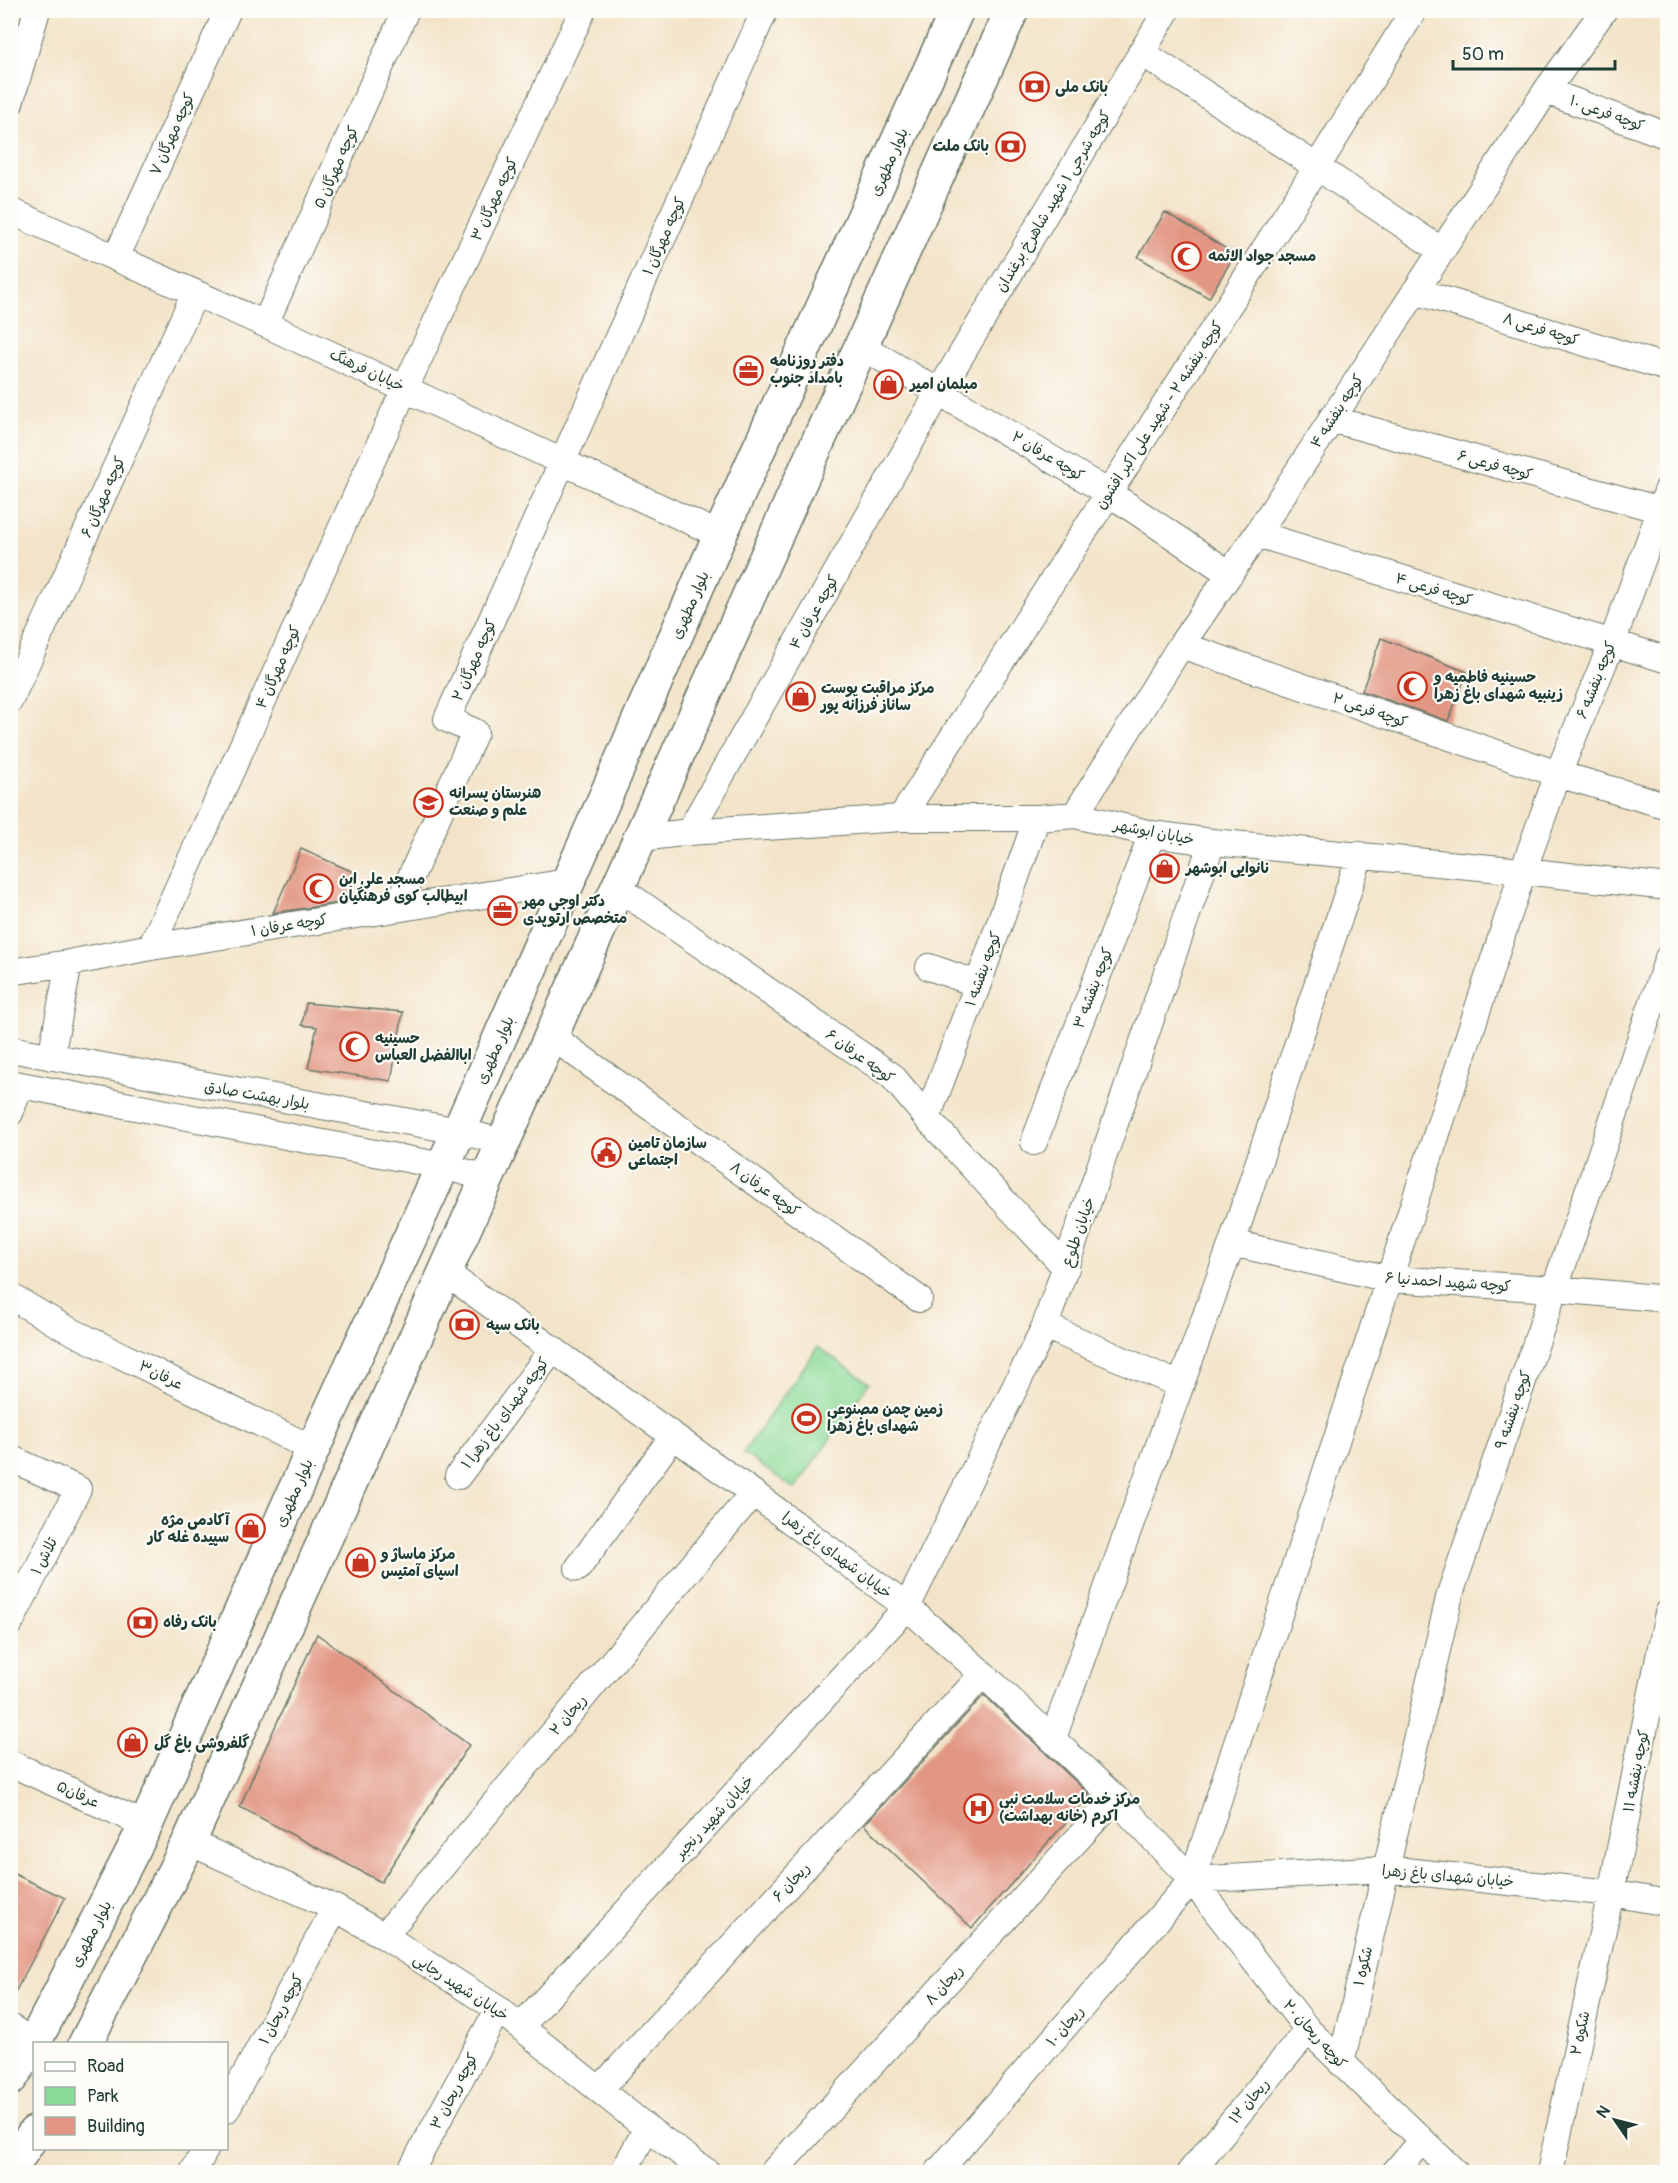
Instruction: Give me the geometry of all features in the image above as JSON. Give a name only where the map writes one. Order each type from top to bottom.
[{"type":"main road","name":"بلوار مطهری","points":[[10,2079],[22,2035],[146,1825],[313,1449],[459,1131],[720,535],[957,10]]},
{"type":"main road","points":[[86,2042],[189,1842],[1012,10]]},
{"type":"main road","points":[[146,1825],[189,1842]]},
{"type":"main road","points":[[10,2170],[33,2135]]},
{"type":"street","name":"کوچه مهرگان ۷","points":[[116,258],[228,10]]},
{"type":"street","name":"کوچه مهرگان ۵","points":[[265,324],[406,10]]},
{"type":"street","name":"کوچه مهرگان ۳","points":[[405,388],[583,10]]},
{"type":"street","name":"کوچه مهرگان ۱","points":[[562,462],[765,10]]},
{"type":"street","name":"کوچه شرجی ۱ شهید شاهرخ برغندان","points":[[939,392],[1167,10]]},
{"type":"street","name":"کوچه بنفشه ۲ - شهید علی اکبر افشون","points":[[901,818],[1317,167],[1414,10]]},
{"type":"street","name":"کوچه بنفشه ۴","points":[[1075,816],[1181,645],[1257,534],[1546,91],[1604,10]]},
{"type":"street","points":[[10,103],[30,12]]},
{"type":"street","points":[[1141,52],[1442,251]]},
{"type":"street","name":"کوچه فرعی ۱۰","points":[[1546,91],[1668,136]]},
{"type":"street","name":"خیابان فرهنگ","points":[[10,211],[265,324],[720,535]]},
{"type":"street","name":"کوچه فرعی ۸","points":[[1415,291],[1668,368]]},
{"type":"street","name":"کوچه مهرگان ۶","points":[[10,700],[195,293]]},
{"type":"street","name":"کوچه عرفان ۲","points":[[861,346],[1109,493],[1230,574]]},
{"type":"street","name":"کوچه مهرگان ۴","points":[[151,947],[405,388]]},
{"type":"street","name":"کوچه عرفان ۴","points":[[689,832],[939,392]]},
{"type":"street","name":"کوچه فرعی ۶","points":[[1331,419],[1665,504]]},
{"type":"street","name":"کوچه مهرگان ۲","points":[[397,909],[475,732],[447,719],[562,462]]},
{"type":"street","name":"کوچه بنفشه ۶","points":[[1192,1880],[1523,871],[1558,774],[1612,643],[1665,504]]},
{"type":"street","name":"کوچه فرعی ۴","points":[[1257,534],[1668,660]]},
{"type":"street","name":"کوچه فرعی ۲","points":[[1181,645],[1558,774],[1668,806]]},
{"type":"street","name":"خیابان ابوشهر","points":[[640,838],[689,832],[901,818],[1075,816],[1152,834],[1212,842],[1668,887]]},
{"type":"street","name":"کوچه بنفشه ۱","points":[[927,1118],[978,984],[1036,818]]},
{"type":"street","name":"کوچه بنفشه ۳","points":[[1034,1142],[1152,834]]},
{"type":"street","name":"خیابان طلوع","points":[[907,1607],[1045,1326],[1212,842]]},
{"type":"street","points":[[1053,1738],[1232,1243],[1360,855]]},
{"type":"street","name":"کوچه عرفان ۱","points":[[10,972],[151,947],[568,882]]},
{"type":"street","name":"کوچه عرفان ۶","points":[[618,888],[892,1076],[927,1118],[1066,1268]]},
{"type":"street","name":"کوچه بنفشه ۹","points":[[1386,1869],[1450,1593],[1668,958]]},
{"type":"street","points":[[51,1057],[69,963]]},
{"type":"street","points":[[929,967],[978,984]]},
{"type":"street","name":"کوچه عرفان ۸","points":[[551,1036],[919,1299]]},
{"type":"street","name":"بلوار بهشت صادق","points":[[10,1049],[459,1131],[502,1142]]},
{"type":"street","points":[[134,1107],[142,1074]]},
{"type":"street","points":[[10,1113],[15,1084],[443,1166],[487,1178]]},
{"type":"street","name":"کوچه شهید احمدنیا ۶","points":[[1232,1243],[1390,1279],[1555,1289],[1668,1299]]},
{"type":"street","name":"خیابان شهدای باغ‌ زهرا","points":[[446,1273],[753,1493],[907,1607],[1053,1738],[1115,1798],[1192,1880]]},
{"type":"street","name":"عرفان۳","points":[[10,1296],[63,1327],[313,1449]]},
{"type":"street","points":[[1045,1326],[1180,1385]]},
{"type":"street","name":"کوچه شهدای باغ زهرا ۱","points":[[458,1476],[553,1349]]},
{"type":"street","points":[[578,1568],[673,1436]]},
{"type":"street","name":"تلاش ۱","points":[[10,1458],[78,1489],[10,1623]]},
{"type":"street","name":"ریحان ۲","points":[[384,1936],[753,1493]]},
{"type":"street","name":"خیابان شهید رنجبر","points":[[521,2026],[907,1607]]},
{"type":"street","name":"کوچه بنفشه ۱۱","points":[[1611,1893],[1668,1613]]},
{"type":"street","name":"ریحان ۶","points":[[599,2090],[983,1674]]},
{"type":"street","name":"عرفان۵","points":[[10,1763],[146,1825]]},
{"type":"street","name":"ریحان ۸","points":[[773,2172],[1115,1798]]},
{"type":"street","name":"خیابان شهید رجایی","points":[[189,1842],[335,1908],[384,1936],[498,2009],[647,2128],[707,2172]]},
{"type":"street","name":"خیابان شهدای باغ زهرا","points":[[1192,1880],[1386,1869],[1611,1893],[1668,1903]]},
{"type":"street","name":"شکوه ۱","points":[[1341,2063],[1386,1869]]},
{"type":"street","name":"کوچه ریحان ۲۰","points":[[1192,1880],[1308,2030],[1455,2172]]},
{"type":"street","name":"ریحان ۱۰","points":[[938,2172],[1192,1880]]},
{"type":"street","name":"شکوه ۲","points":[[1550,2172],[1611,1893]]},
{"type":"street","name":"کوچه ریحان ۱","points":[[228,2106],[335,1908]]},
{"type":"street","name":"کوچه ریحان ۳","points":[[410,2172],[498,2009]]},
{"type":"street","name":"ریحان ۱۲","points":[[1190,2172],[1308,2030]]},
{"type":"street","points":[[623,2172],[647,2128]]},
{"type":"street","points":[[1395,2172],[1421,2141]]},
{"type":"street","points":[[193,2172],[205,2150]]},
{"type":"green space","name":"زمین چمن مصنوعی شهدای باغ زهرا","points":[[818,1347],[869,1383],[795,1489],[743,1453]]},
{"type":"building","name":"مسجد جواد الائمه","points":[[1165,212],[1235,254],[1209,298],[1138,257]]},
{"type":"building","name":"حسینیه فاطمیه و زینبیه شهدای باغ زهرا","points":[[1381,638],[1467,672],[1448,721],[1362,691]]},
{"type":"building","name":"مسجد علی ابن ابیطالب کوی فرهنگیان","points":[[301,849],[358,874],[345,902],[273,913]]},
{"type":"building","name":"حسینیه اباالفضل العباس","points":[[306,1003],[403,1012],[391,1081],[308,1068],[317,1027],[302,1025]]},
{"type":"building","points":[[317,1634],[469,1745],[381,1882],[240,1807]]},
{"type":"building","name":"مرکز خدمات سلامت نبی اکرم (خانه بهداشت)","points":[[984,1695],[1090,1795],[972,1928],[864,1825]]},
{"type":"building","points":[[10,1872],[65,1898],[10,2002]]},
{"type":"place","name":"بانک ملی","points":[[1034,87]]},
{"type":"place","name":"بانک ملت","points":[[1010,146]]},
{"type":"place","name":"مسجد جواد الائمه","points":[[1187,256]]},
{"type":"place","name":"دفتر روزنامه بامداد جنوب","points":[[749,370]]},
{"type":"place","name":"مبلمان امیر","points":[[889,384]]},
{"type":"place","name":"حسینیه فاطمیه و زینبیه شهدای باغ زهرا","points":[[1413,686]]},
{"type":"place","name":"مرکز مراقبت پوست ساناز فرزانه پور","points":[[800,697]]},
{"type":"place","name":"هنرستان پسرانه علم و صنعت","points":[[428,802]]},
{"type":"place","name":"نانوایی ابوشهر","points":[[1165,868]]},
{"type":"place","name":"مسجد علی ابن ابیطالب کوی فرهنگیان","points":[[318,888]]},
{"type":"place","name":"دکتر اوجی مهر متخصص ارتوپدی","points":[[502,910]]},
{"type":"place","name":"حسینیه اباالفضل العباس","points":[[354,1047]]},
{"type":"place","name":"سازمان تامین اجتماعی","points":[[607,1152]]},
{"type":"place","name":"بانک سپه","points":[[465,1325]]},
{"type":"place","name":"زمین چمن مصنوعی شهدای باغ زهرا","points":[[806,1418]]},
{"type":"place","name":"آکادمی مژه سپیده غله کار","points":[[250,1529]]},
{"type":"place","name":"مرکز ماساژ و اسپای آمتیس","points":[[360,1563]]},
{"type":"place","name":"بانک رفاه","points":[[142,1622]]},
{"type":"place","name":"گلفروشی باغ گل","points":[[133,1743]]},
{"type":"place","name":"مرکز خدمات سلامت نبی اکرم (خانه بهداشت)","points":[[978,1808]]}]
